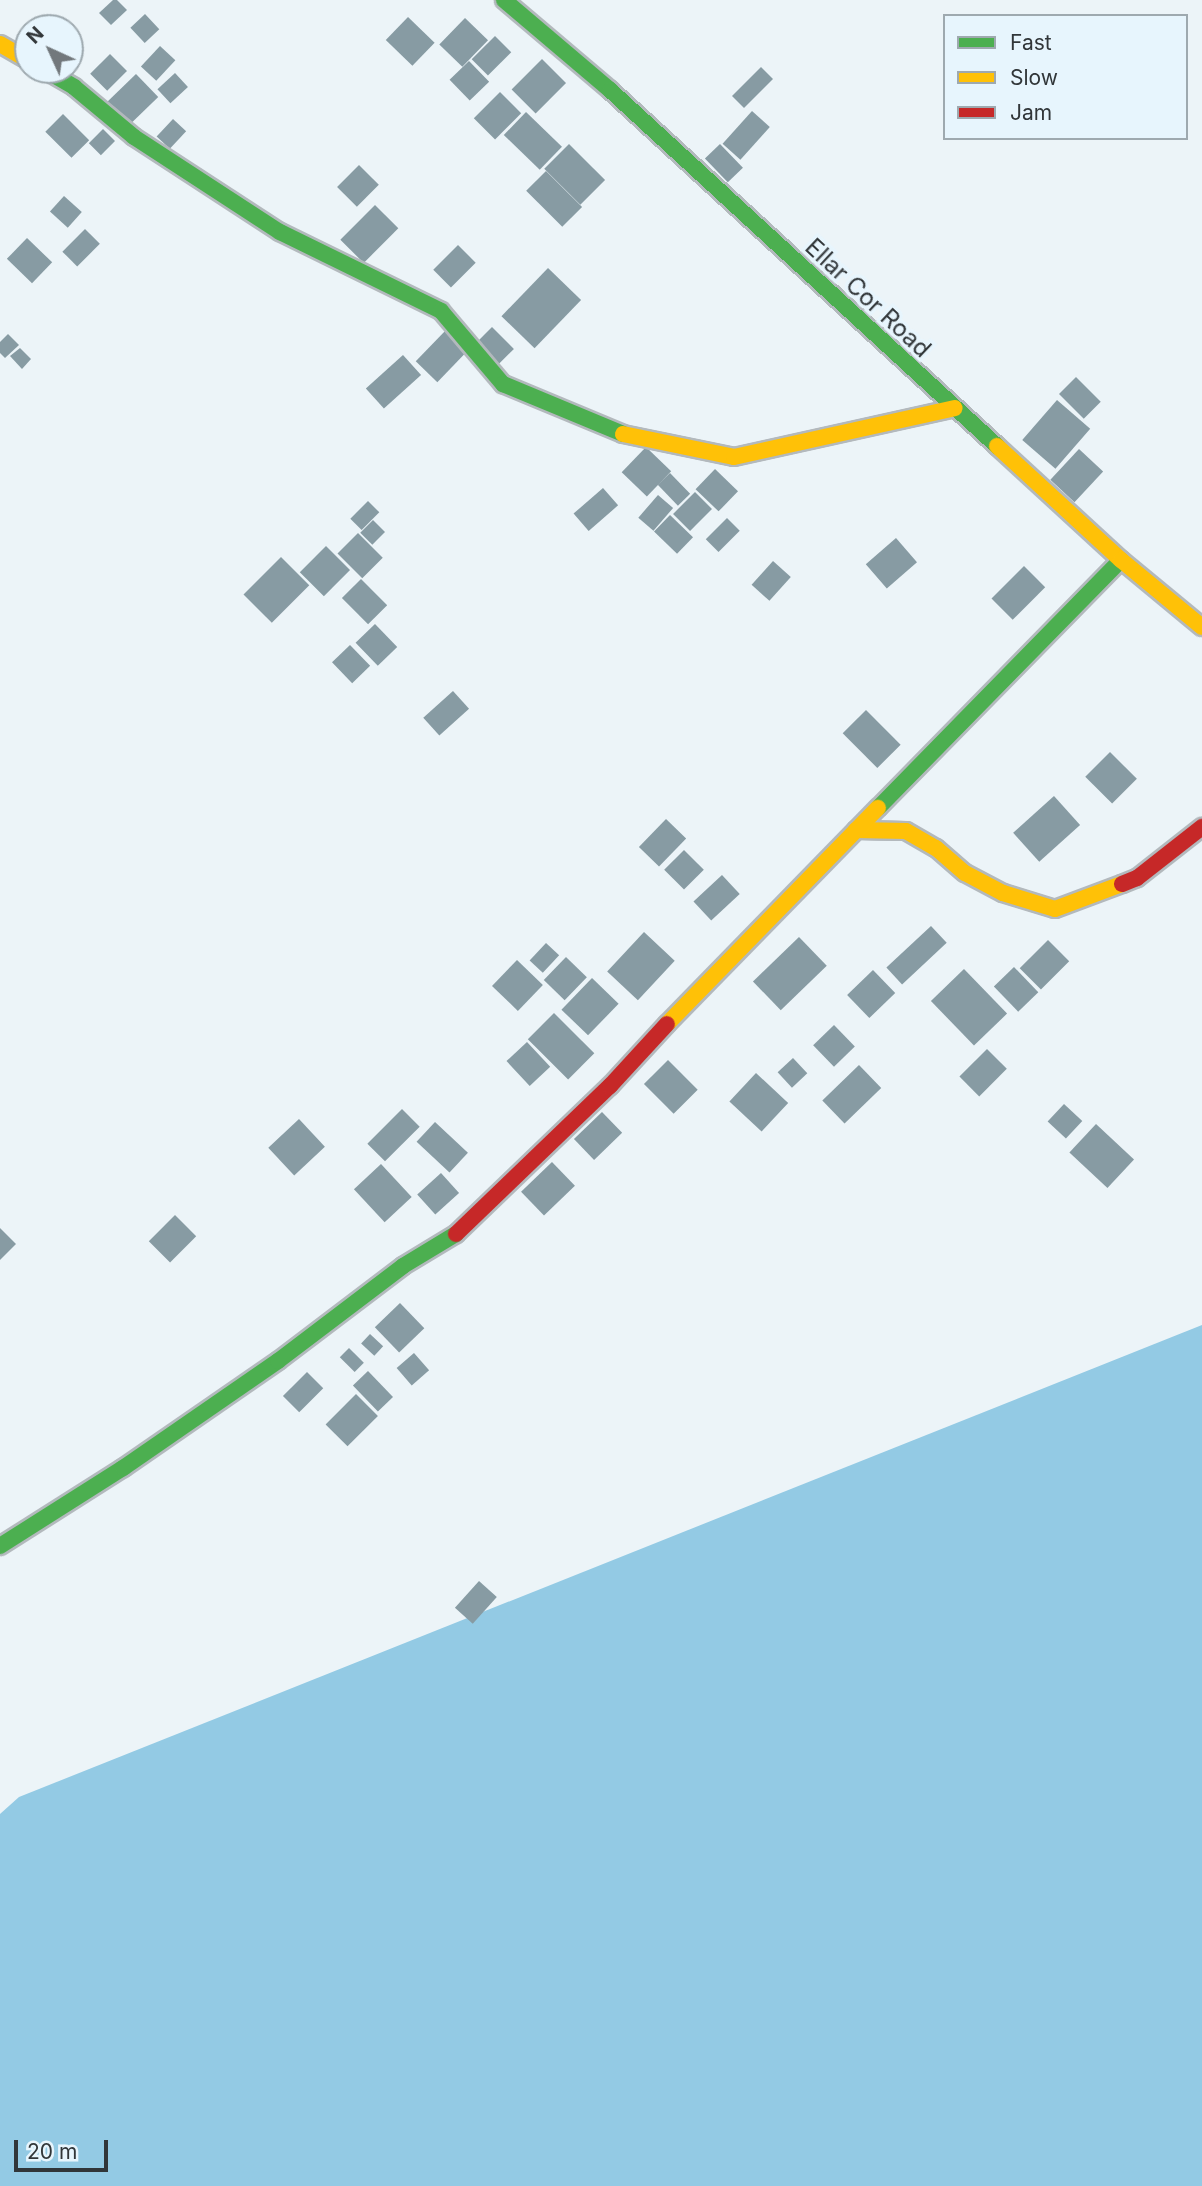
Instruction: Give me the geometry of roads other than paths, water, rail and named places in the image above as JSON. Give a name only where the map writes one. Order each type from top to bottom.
[{"type":"street","name":"Ellar Cor Road","points":[[504,0],[610,90],[1121,560],[1202,627]]},
{"type":"street","points":[[69,84],[134,137],[280,232],[441,311],[503,384],[625,435],[734,457],[955,408]]},
{"type":"street","points":[[0,1546],[123,1468],[278,1361],[403,1266],[454,1235],[610,1086],[690,999],[1121,560]]},
{"type":"street","points":[[856,830],[906,831],[936,848],[965,873],[1003,893],[1055,909],[1137,878],[1202,827]]},
{"type":"water","points":[[1202,1325],[1202,2186],[0,2186],[0,1814],[19,1797]]}]
